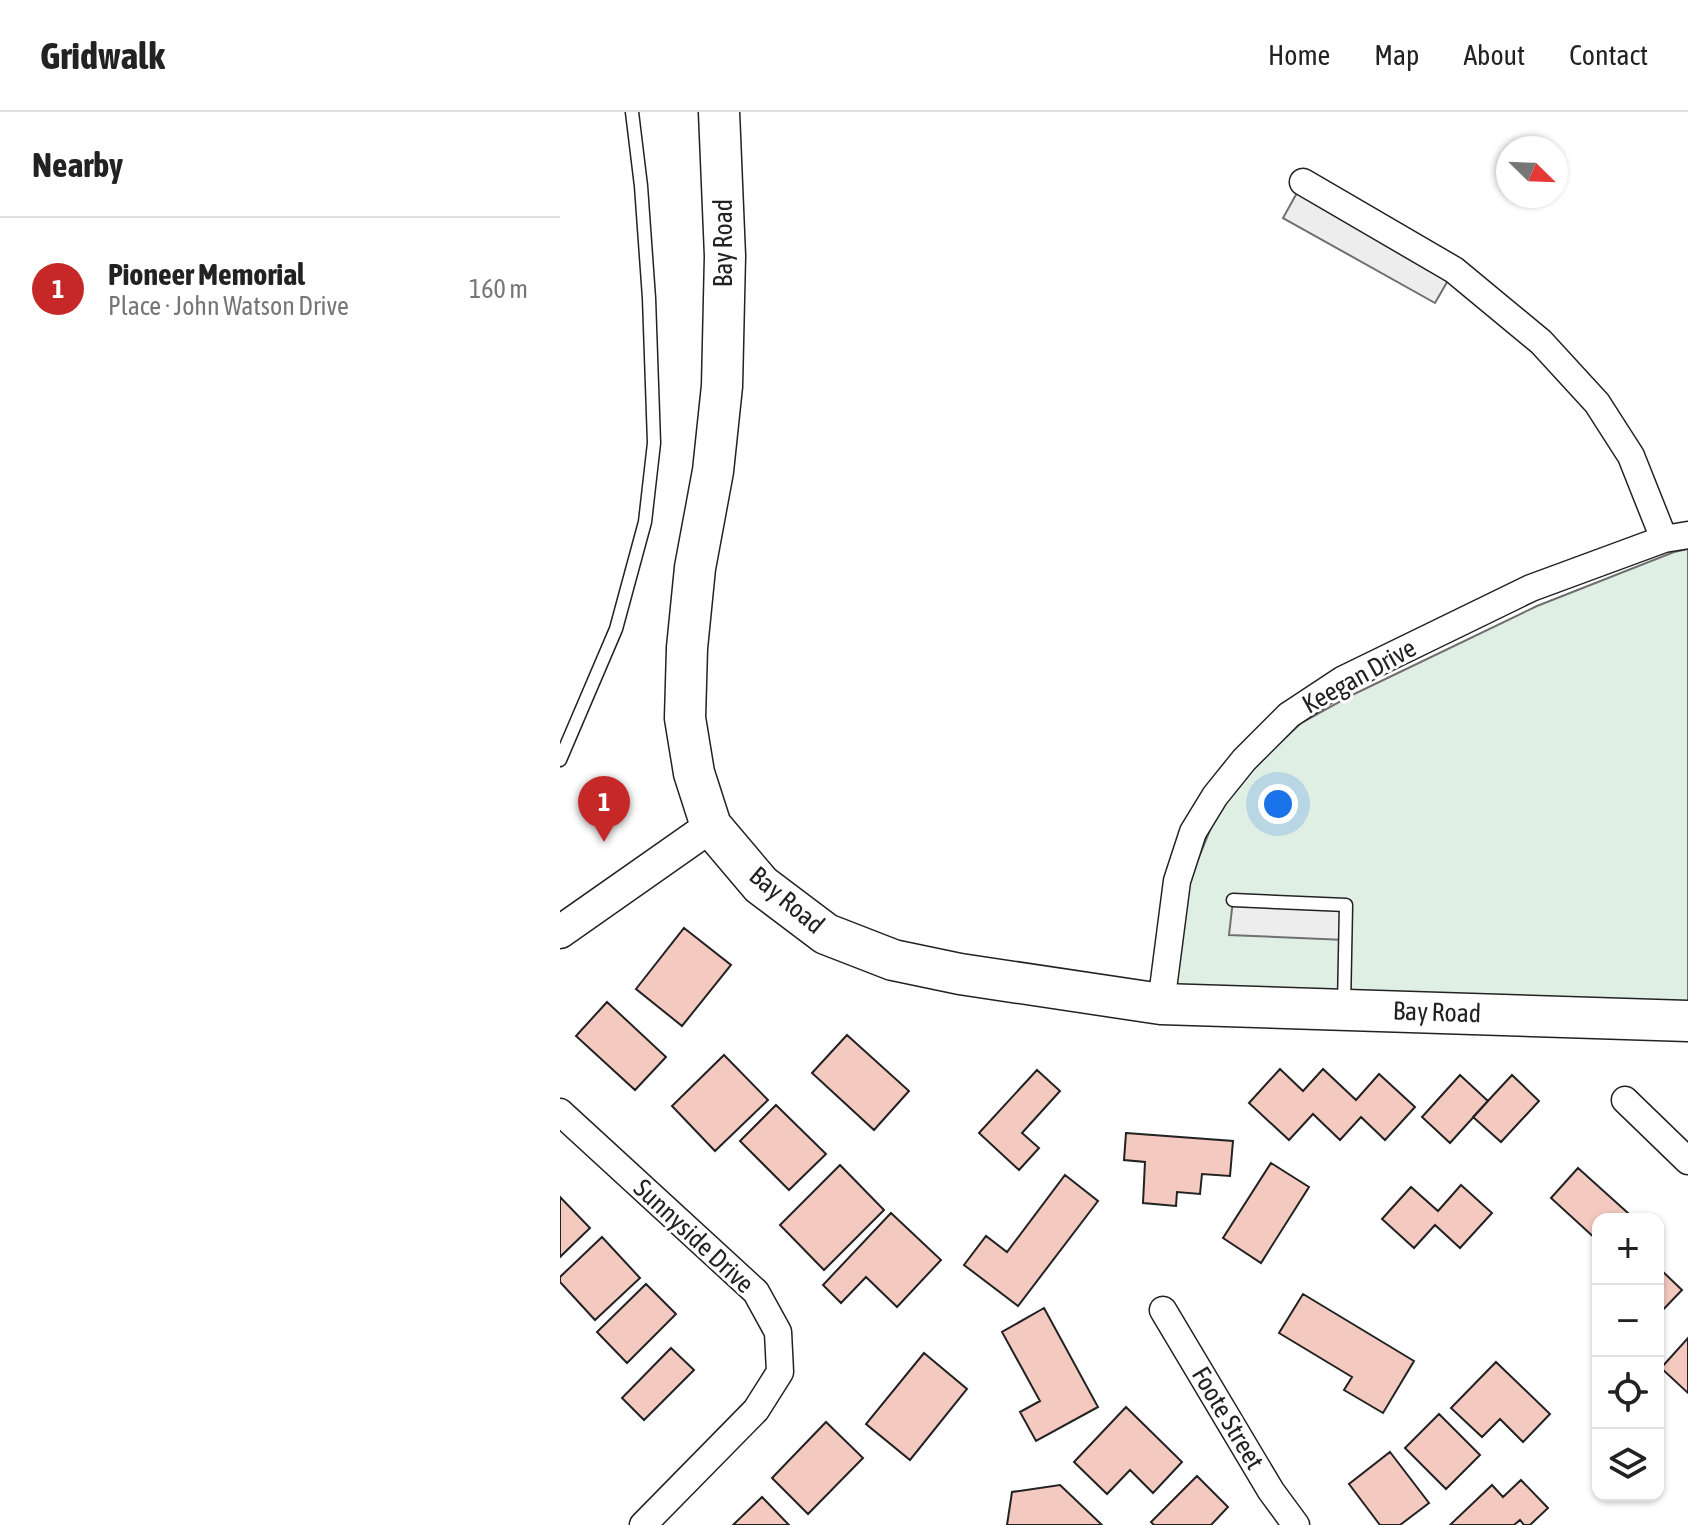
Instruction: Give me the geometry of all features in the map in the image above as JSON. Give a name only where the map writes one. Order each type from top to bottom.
[{"type":"main road","name":"Bay Road","points":[[719,112],[725,256],[722,386],[713,471],[695,568],[687,648],[685,718],[694,773],[711,826],[761,885],[826,934],[893,960],[960,974],[1161,1004],[1688,1021]]},
{"type":"street","points":[[1303,182],[1454,270],[1541,342],[1597,403],[1676,537]]},
{"type":"street","name":"Keegan Drive","points":[[1161,1004],[1177,881],[1193,832],[1215,796],[1244,760],[1289,715],[1342,680],[1531,588],[1676,537]]},
{"type":"street","points":[[560,932],[711,826]]},
{"type":"street","points":[[1625,1100],[1688,1161]]},
{"type":"street","name":"Sunnyside Drive","points":[[560,1112],[756,1292],[778,1332],[780,1372],[756,1410],[643,1525]]},
{"type":"street","name":"Foote Street","points":[[1163,1310],[1271,1491],[1296,1525]]},
{"type":"lane","points":[[560,760],[616,629],[645,522],[654,443],[649,298],[632,112]]},
{"type":"lane","points":[[1233,900],[1346,905],[1344,1009]]},
{"type":"green space","points":[[1688,549],[1688,1003],[1176,986],[1187,886],[1217,813],[1253,768],[1301,723],[1348,697],[1537,606]]},
{"type":"shaded area","points":[[1303,182],[1454,270],[1435,303],[1283,218]]},
{"type":"shaded area","points":[[1233,900],[1346,905],[1345,940],[1229,935]]},
{"type":"building","points":[[684,928],[731,965],[682,1026],[636,989]]},
{"type":"building","points":[[607,1002],[666,1057],[635,1090],[576,1036]]},
{"type":"building","points":[[847,1035],[909,1091],[874,1130],[812,1073]]},
{"type":"building","points":[[724,1055],[768,1100],[715,1151],[672,1106]]},
{"type":"building","points":[[1280,1069],[1303,1091],[1323,1069],[1356,1100],[1379,1074],[1415,1107],[1385,1140],[1361,1117],[1340,1140],[1313,1114],[1289,1140],[1249,1103]]},
{"type":"building","points":[[1037,1070],[1060,1091],[1022,1133],[1039,1148],[1019,1170],[979,1133]]},
{"type":"building","points":[[1460,1075],[1488,1101],[1450,1143],[1422,1117]]},
{"type":"building","points":[[1512,1075],[1539,1101],[1501,1142],[1473,1117]]},
{"type":"building","points":[[776,1105],[826,1154],[789,1190],[740,1141]]},
{"type":"building","points":[[1126,1133],[1233,1141],[1230,1176],[1202,1174],[1200,1194],[1177,1192],[1176,1206],[1143,1203],[1145,1162],[1124,1160]]},
{"type":"building","points":[[1271,1163],[1309,1187],[1261,1263],[1223,1238]]},
{"type":"building","points":[[840,1165],[884,1210],[824,1270],[780,1225]]},
{"type":"building","points":[[1578,1168],[1628,1213],[1592,1213],[1592,1236],[1551,1198]]},
{"type":"building","points":[[1065,1175],[1098,1201],[1018,1306],[964,1265],[986,1236],[1007,1252]]},
{"type":"building","points":[[1461,1185],[1492,1213],[1460,1248],[1435,1225],[1414,1248],[1382,1219],[1411,1187],[1438,1211]]},
{"type":"building","points":[[560,1197],[590,1228],[560,1257]]},
{"type":"building","points":[[891,1213],[941,1260],[897,1307],[866,1277],[841,1303],[823,1285]]},
{"type":"building","points":[[602,1237],[640,1278],[595,1320],[560,1282],[560,1277]]},
{"type":"building","points":[[1664,1273],[1682,1290],[1664,1309]]},
{"type":"building","points":[[646,1284],[676,1314],[627,1363],[597,1332]]},
{"type":"building","points":[[1303,1294],[1414,1361],[1383,1413],[1344,1390],[1352,1377],[1279,1333]]},
{"type":"building","points":[[1044,1308],[1098,1407],[1036,1441],[1020,1412],[1040,1401],[1002,1332]]},
{"type":"building","points":[[1688,1338],[1688,1393],[1664,1371],[1664,1365]]},
{"type":"building","points":[[671,1348],[694,1370],[644,1420],[622,1398]]},
{"type":"building","points":[[924,1353],[967,1389],[910,1460],[866,1424]]},
{"type":"building","points":[[1496,1362],[1550,1414],[1523,1442],[1500,1419],[1482,1437],[1451,1408]]},
{"type":"building","points":[[1126,1407],[1182,1462],[1153,1493],[1130,1470],[1107,1494],[1074,1462]]},
{"type":"building","points":[[1439,1414],[1480,1455],[1446,1489],[1405,1448]]},
{"type":"building","points":[[826,1422],[863,1458],[808,1514],[772,1478]]},
{"type":"building","points":[[1390,1452],[1429,1503],[1400,1525],[1380,1525],[1349,1484]]},
{"type":"building","points":[[1197,1476],[1228,1507],[1211,1525],[1154,1525],[1151,1522]]},
{"type":"building","points":[[1521,1480],[1548,1508],[1530,1525],[1524,1525],[1520,1520],[1514,1525],[1450,1525],[1492,1485],[1503,1497]]},
{"type":"building","points":[[1060,1485],[1102,1525],[1007,1525],[1012,1492]]},
{"type":"building","points":[[762,1497],[789,1525],[733,1525]]},
{"type":"place","name":"Pioneer Memorial","points":[[604,842]]}]
